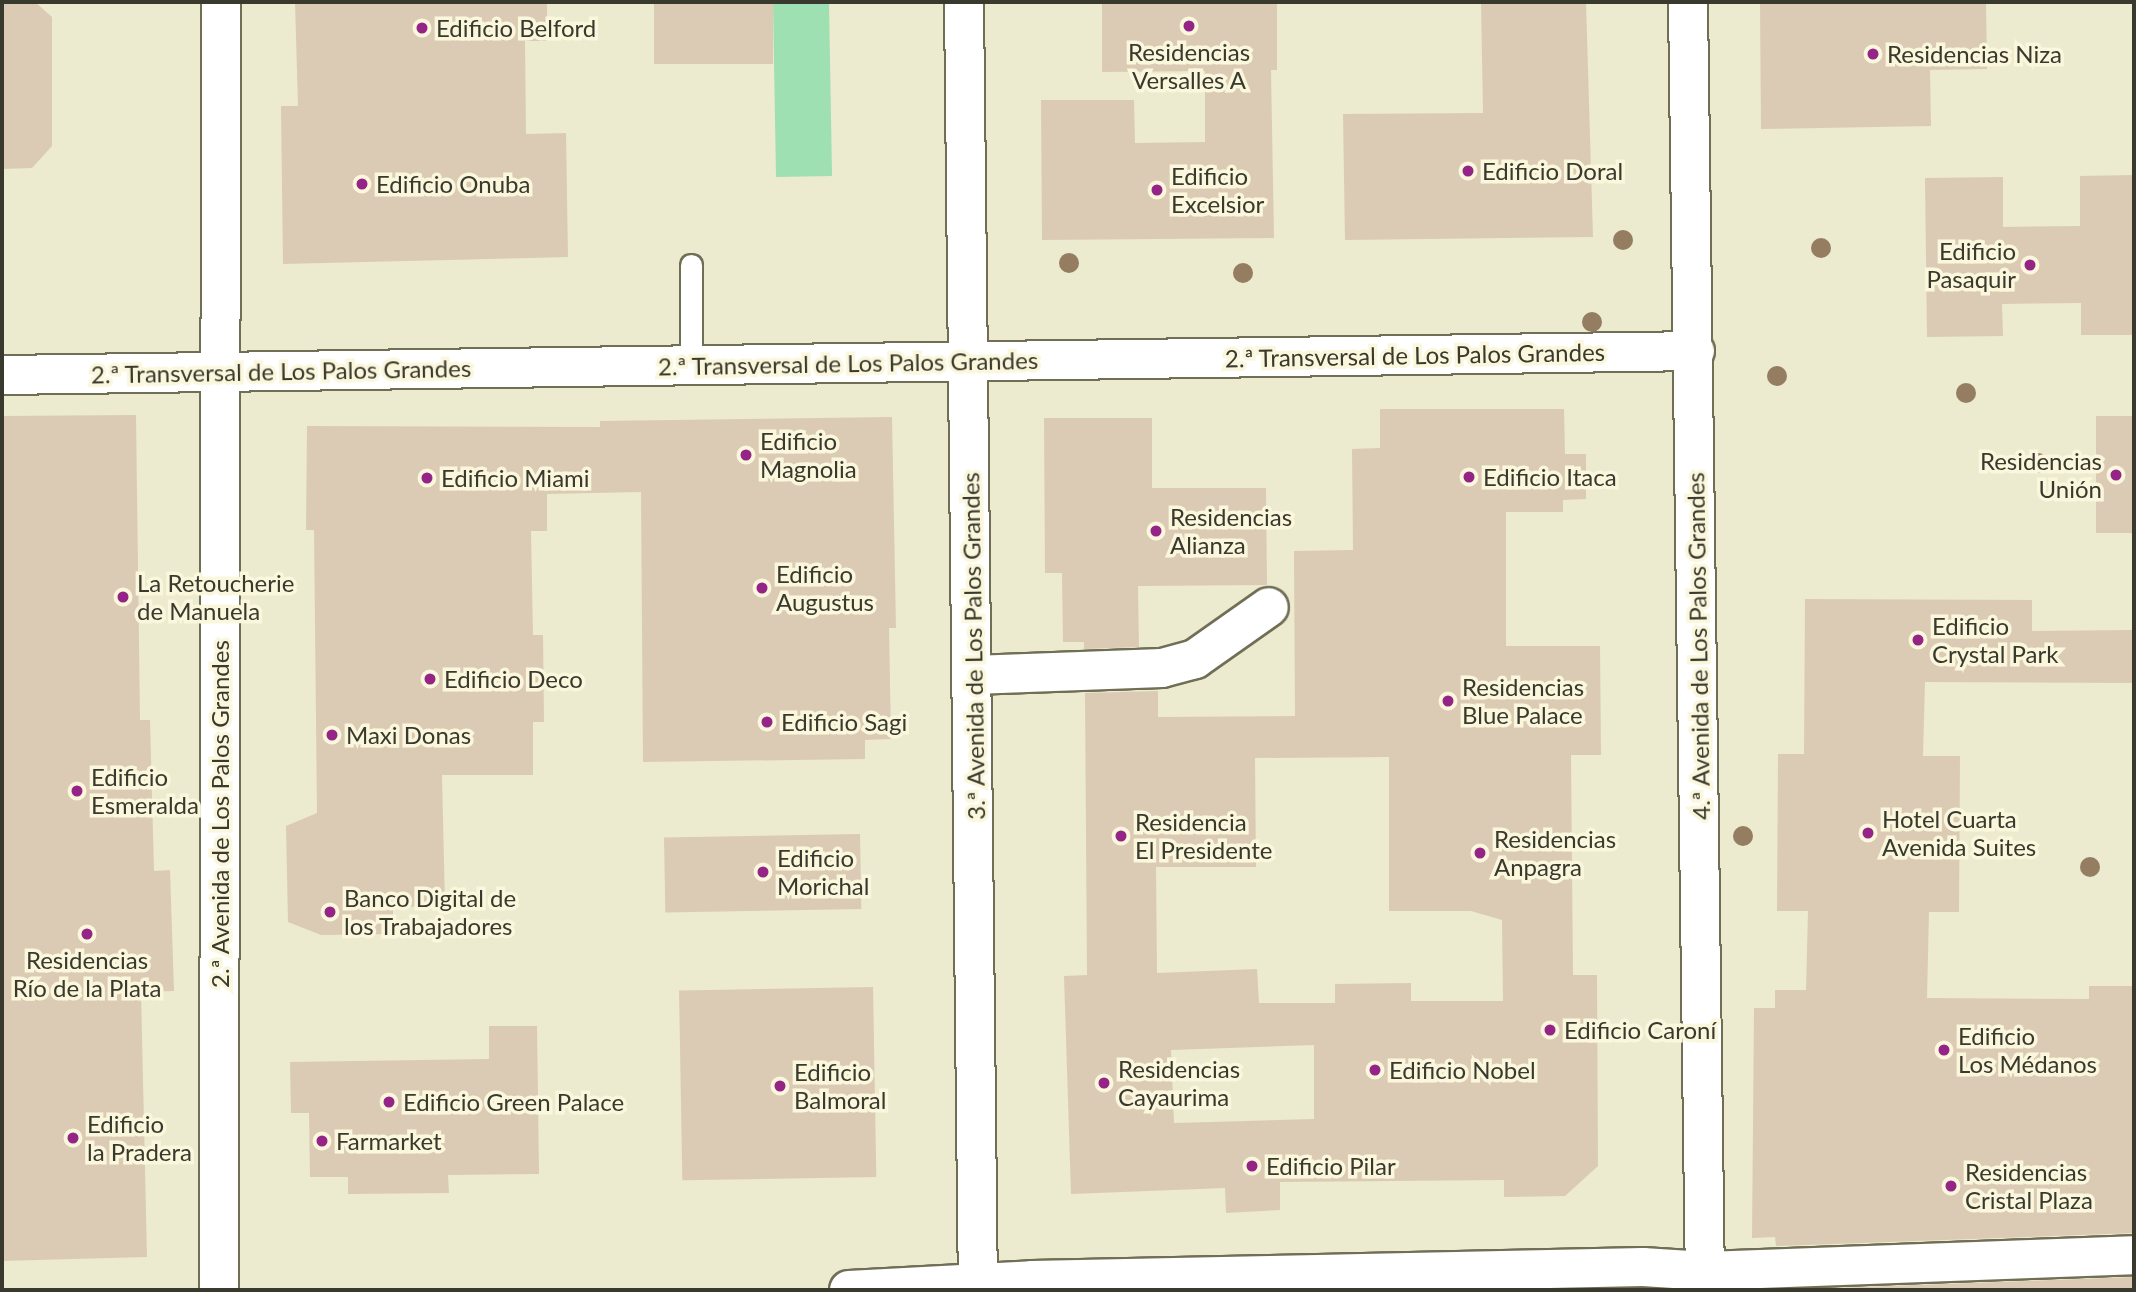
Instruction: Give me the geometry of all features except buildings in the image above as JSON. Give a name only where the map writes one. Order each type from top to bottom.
[{"type":"street","name":"2.ª Avenida de Los Palos Grandes","points":[[219,1290],[221,2]]},
{"type":"street","name":"3.ª Avenida de Los Palos Grandes","points":[[964,2],[978,1286]]},
{"type":"street","name":"4.ª Avenida de Los Palos Grandes","points":[[1688,2],[1707,1284]]},
{"type":"street","name":"2.ª Transversal de Los Palos Grandes","points":[[2,375],[1695,351]]},
{"type":"street","points":[[973,675],[1162,668],[1195,659],[1269,607]]},
{"type":"street","points":[[849,1290],[1643,1267],[1707,1284],[2134,1255]]},
{"type":"lane","points":[[691,265],[691,364]]},
{"type":"shaded area","points":[[829,3],[832,176],[776,177],[773,4]]},
{"type":"place","name":"Residencias Versalles A","points":[[1189,26]]},
{"type":"place","name":"Edificio Belford","points":[[422,28]]},
{"type":"place","name":"Residencias Niza","points":[[1873,54]]},
{"type":"place","name":"Edificio Doral","points":[[1468,171]]},
{"type":"place","name":"Edificio Onuba","points":[[362,184]]},
{"type":"place","name":"Edificio Excelsior","points":[[1157,190]]},
{"type":"place","name":"Edificio Pasaquir","points":[[2030,265]]},
{"type":"place","name":"Edificio Magnolia","points":[[746,455]]},
{"type":"place","name":"Residencias Unión","points":[[2116,475]]},
{"type":"place","name":"Edificio Itaca","points":[[1469,477]]},
{"type":"place","name":"Edificio Miami","points":[[427,478]]},
{"type":"place","name":"Residencias Alianza","points":[[1156,531]]},
{"type":"place","name":"Edificio Augustus","points":[[762,588]]},
{"type":"place","name":"La Retoucherie de Manuela","points":[[123,597]]},
{"type":"place","name":"Edificio Crystal Park","points":[[1918,640]]},
{"type":"place","name":"Edificio Deco","points":[[430,679]]},
{"type":"place","name":"Residencias Blue Palace","points":[[1448,701]]},
{"type":"place","name":"Edificio Sagi","points":[[767,722]]},
{"type":"place","name":"Maxi Donas","points":[[332,735]]},
{"type":"place","name":"Edificio Esmeralda","points":[[77,791]]},
{"type":"place","name":"Hotel Cuarta Avenida Suites","points":[[1868,833]]},
{"type":"place","name":"Residencia El Presidente","points":[[1121,836]]},
{"type":"place","name":"Residencias Anpagra","points":[[1480,853]]},
{"type":"place","name":"Edificio Morichal","points":[[763,872]]},
{"type":"place","name":"Banco Digital de los Trabajadores","points":[[330,912]]},
{"type":"place","name":"Residencias Río de la Plata","points":[[87,934]]},
{"type":"place","name":"Edificio Caroní","points":[[1550,1030]]},
{"type":"place","name":"Edificio Los Médanos","points":[[1944,1050]]},
{"type":"place","name":"Edificio Nobel","points":[[1375,1070]]},
{"type":"place","name":"Residencias Cayaurima","points":[[1104,1083]]},
{"type":"place","name":"Edificio Balmoral","points":[[780,1086]]},
{"type":"place","name":"Edificio Green Palace","points":[[389,1102]]},
{"type":"place","name":"Edificio la Pradera","points":[[73,1138]]},
{"type":"place","name":"Farmarket","points":[[322,1141]]},
{"type":"place","name":"Edificio Pilar","points":[[1252,1166]]},
{"type":"place","name":"Residencias Cristal Plaza","points":[[1951,1186]]}]
